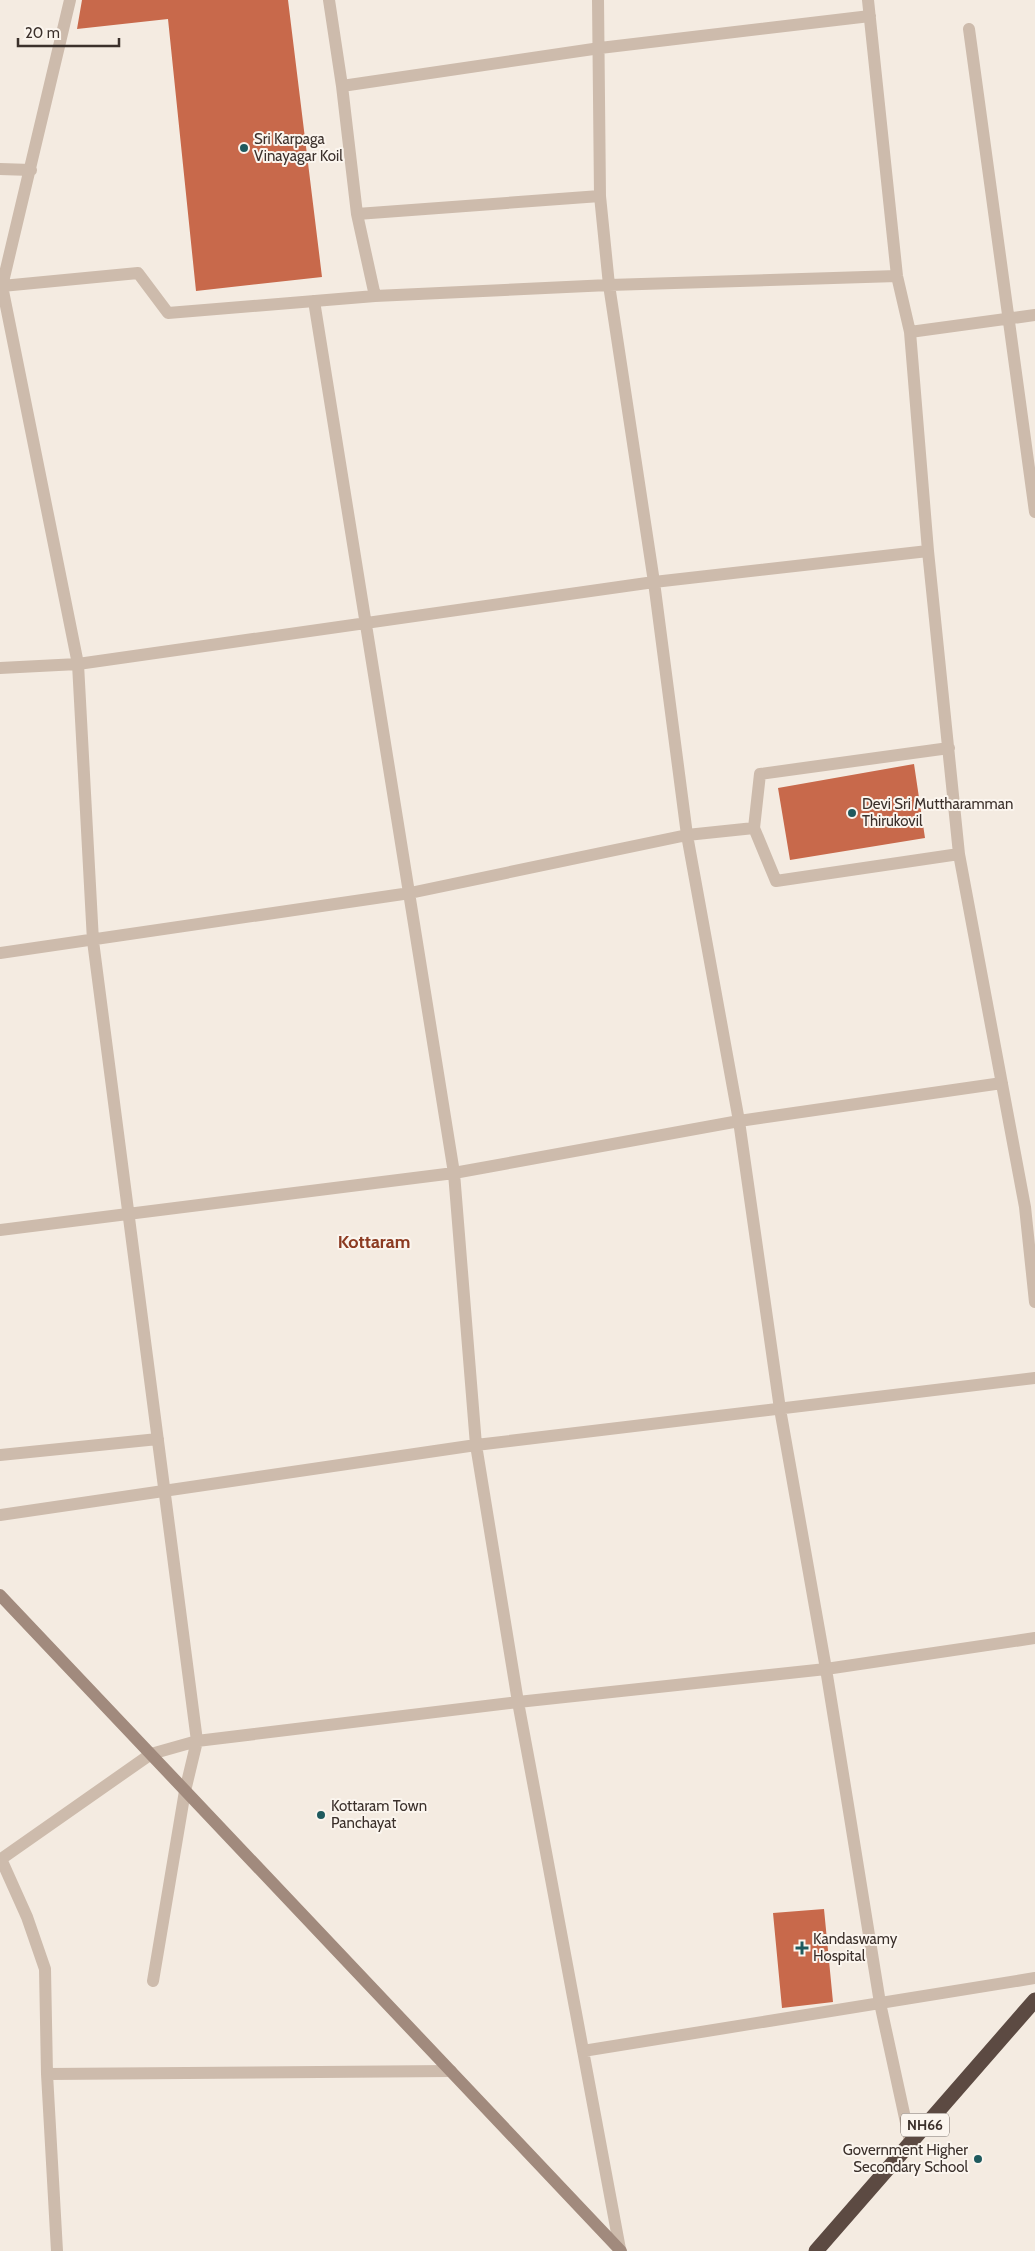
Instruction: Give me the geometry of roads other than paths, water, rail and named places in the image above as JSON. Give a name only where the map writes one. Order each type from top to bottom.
[{"type":"highway","name":"NH66","points":[[816,2251],[1035,2000]]},
{"type":"main road","points":[[0,1595],[621,2250]]},
{"type":"street","points":[[70,0],[2,286],[78,664],[93,941],[197,1741],[185,1791],[154,1981]]},
{"type":"street","points":[[329,0],[342,86],[357,214],[375,296]]},
{"type":"street","points":[[598,0],[600,48],[600,196],[609,285],[654,582],[687,835],[739,1121],[780,1409],[826,1669],[880,2003],[910,2141]]},
{"type":"street","points":[[868,0],[897,276],[910,332],[928,551],[959,854],[1002,1083],[1030,1207],[1035,1302]]},
{"type":"street","points":[[342,86],[600,48],[870,16]]},
{"type":"street","points":[[969,29],[1035,512]]},
{"type":"street","points":[[0,169],[31,170]]},
{"type":"street","points":[[357,214],[600,196]]},
{"type":"street","points":[[2,286],[138,273],[168,313],[375,296],[609,285],[897,276]]},
{"type":"street","points":[[314,301],[454,1173],[476,1445],[518,1702],[621,2250]]},
{"type":"street","points":[[910,332],[1035,315]]},
{"type":"street","points":[[0,668],[78,664],[654,582],[928,551]]},
{"type":"street","points":[[949,748],[760,774],[754,828],[776,881],[959,854]]},
{"type":"street","points":[[0,953],[410,894],[687,835],[754,828]]},
{"type":"street","points":[[0,1230],[454,1173],[739,1121],[1002,1083]]},
{"type":"street","points":[[0,1515],[164,1489],[476,1445],[1035,1378]]},
{"type":"street","points":[[0,1455],[158,1439]]},
{"type":"street","points":[[57,2251],[47,2074],[45,1968],[27,1917],[1,1860],[151,1754],[197,1741],[518,1702],[826,1669],[1035,1638]]},
{"type":"street","points":[[583,2051],[1035,1978]]},
{"type":"street","points":[[47,2074],[452,2072]]},
{"type":"place","name":"Sri Karpaga Vinayagar Koil","points":[[244,148]]},
{"type":"place","name":"Devi Sri Muttharamman Thirukovil","points":[[852,813]]},
{"type":"place","name":"Kottaram Town Panchayat","points":[[321,1815]]},
{"type":"place","name":"Kandaswamy Hospital","points":[[802,1948]]},
{"type":"place","name":"Government Higher Secondary School","points":[[978,2159]]},
{"type":"district","name":"Kottaram","points":[[374,1242]]}]
